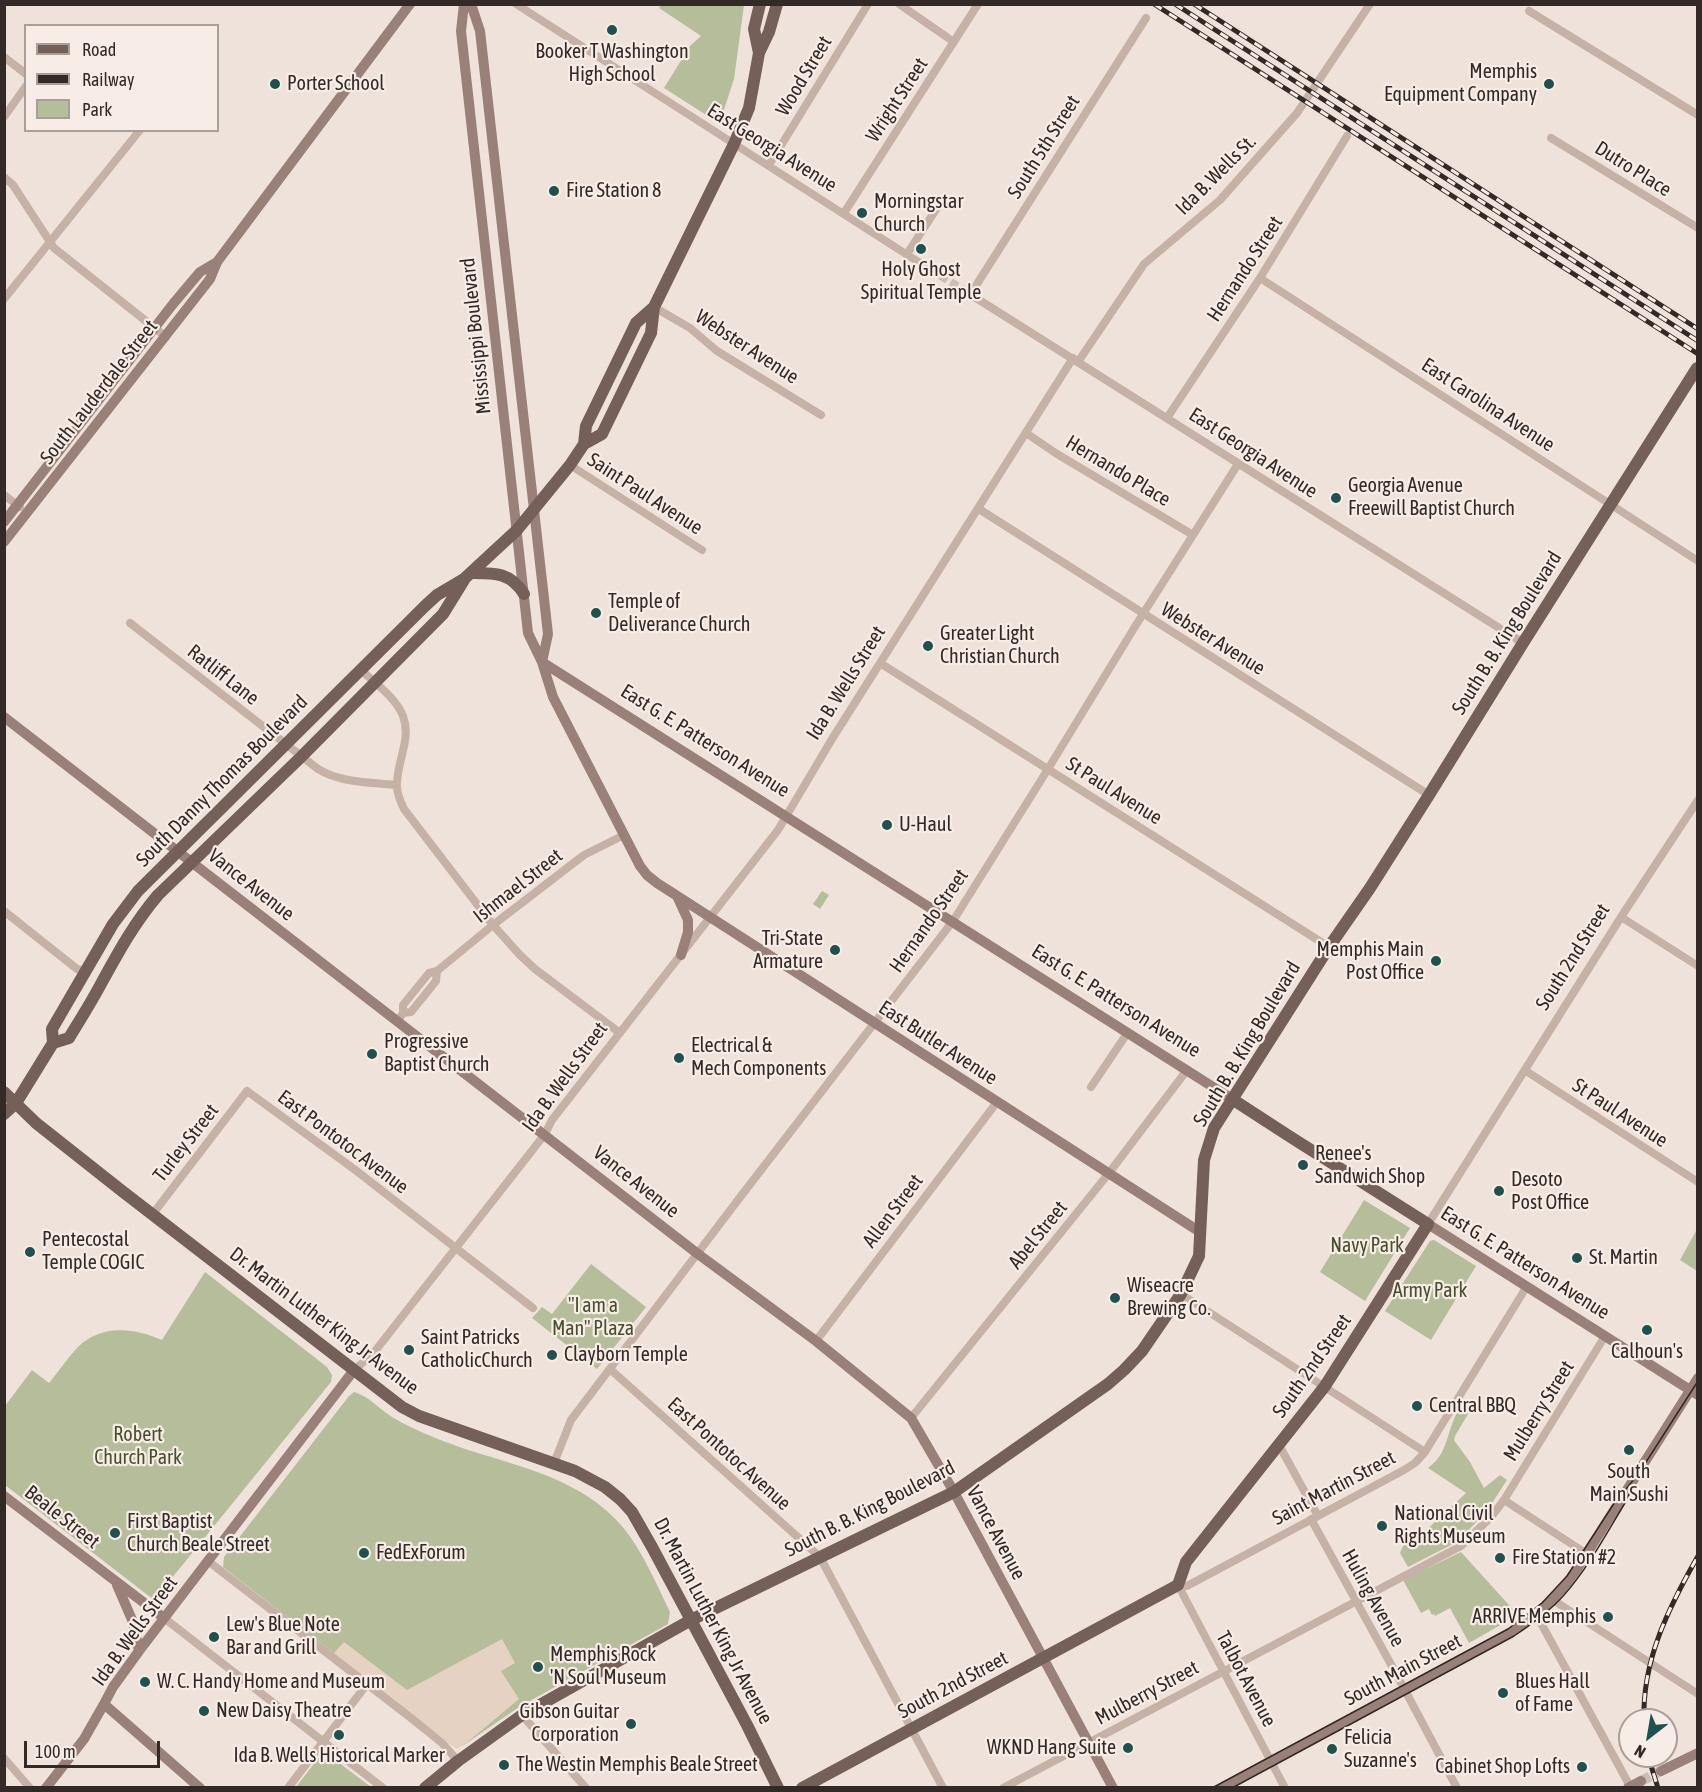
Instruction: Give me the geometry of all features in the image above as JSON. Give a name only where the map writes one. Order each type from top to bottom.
[{"type":"main road","name":"South Danny Thomas Boulevard","points":[[759,53],[754,29],[760,4]]},
{"type":"main road","name":"South Danny Thomas Boulevard","points":[[4,1114],[16,1103],[53,1043],[52,1029],[125,907],[177,851],[437,595],[468,576],[516,530],[570,465],[584,444],[602,434],[651,333],[654,307],[734,144],[749,108],[759,53],[769,32],[777,4]]},
{"type":"main road","name":"South Danny Thomas Boulevard","points":[[584,444],[586,426],[636,323],[654,307]]},
{"type":"main road","name":"South B. B. King Boulevard","points":[[425,1788],[522,1715],[691,1620],[954,1491],[1108,1384],[1142,1351],[1181,1294],[1198,1256],[1204,1160],[1214,1128],[1329,947],[1370,888],[1697,368]]},
{"type":"main road","points":[[468,576],[492,573],[516,582],[524,594]]},
{"type":"main road","name":"South Danny Thomas Boulevard","points":[[53,1043],[69,1038],[123,944],[140,917],[158,895],[301,757],[443,614],[468,576]]},
{"type":"main road","name":"Dr. Martin Luther King Jr Avenue","points":[[4,1092],[36,1123],[152,1215],[402,1407],[419,1416],[554,1463],[605,1487],[626,1506],[641,1528],[747,1725],[778,1788]]},
{"type":"main road","name":"East G. E. Patterson Avenue","points":[[1232,1098],[1428,1224]]},
{"type":"main road","name":"South 2nd Street","points":[[802,1788],[1178,1586],[1186,1562],[1325,1386],[1428,1224]]},
{"type":"street","name":"South Lauderdale Street","points":[[4,542],[210,279],[218,262],[410,4]]},
{"type":"street","name":"Mississippi Boulevard","points":[[464,4],[461,31],[528,633],[542,662],[553,698],[640,866],[647,876],[657,883]]},
{"type":"street","name":"Mississippi Boulevard","points":[[471,4],[480,31],[535,509],[548,634],[542,662]]},
{"type":"street","name":"East Georgia Avenue","points":[[516,4],[920,263]]},
{"type":"street","name":"Wood Street","points":[[769,165],[868,4]]},
{"type":"street","points":[[899,4],[954,42]]},
{"type":"street","name":"Wright Street","points":[[844,213],[978,4]]},
{"type":"street","name":"Ida B. Wells St.","points":[[1075,360],[1144,264],[1220,200],[1297,113],[1370,4]]},
{"type":"street","points":[[1528,11],[1698,115]]},
{"type":"street","name":"South 5th Street","points":[[968,293],[1146,18]]},
{"type":"street","points":[[4,57],[24,72]]},
{"type":"street","points":[[4,117],[24,89]]},
{"type":"street","points":[[4,299],[138,132]]},
{"type":"street","name":"Hernando Street","points":[[1167,418],[1260,278],[1347,136]]},
{"type":"street","name":"Dutro Place","points":[[1551,138],[1698,228]]},
{"type":"street","points":[[4,177],[12,185],[54,248],[166,337]]},
{"type":"street","points":[[480,206],[500,204]]},
{"type":"street","points":[[907,254],[937,208]]},
{"type":"street","name":"South Lauderdale Street","points":[[4,522],[200,272],[218,262]]},
{"type":"street","name":"East Carolina Avenue","points":[[1260,278],[1698,561]]},
{"type":"street","name":"East Georgia Avenue","points":[[968,293],[1523,643]]},
{"type":"street","name":"Webster Avenue","points":[[654,307],[690,328],[717,351],[821,415]]},
{"type":"street","name":"Ida B. Wells Street","points":[[46,1788],[84,1739],[113,1687],[164,1618],[354,1371],[372,1355],[545,1134],[552,1120],[778,830],[880,663],[1075,360]]},
{"type":"street","points":[[499,376],[519,373]]},
{"type":"street","name":"Hernando Place","points":[[1026,433],[1193,535]]},
{"type":"street","name":"Hernando Street","points":[[554,1463],[571,1420],[953,921],[1142,614],[1238,464]]},
{"type":"street","name":"Saint Paul Avenue","points":[[570,465],[702,550]]},
{"type":"street","points":[[4,495],[27,512]]},
{"type":"street","name":"Webster Avenue","points":[[979,509],[1429,795]]},
{"type":"street","name":"Ratliff Lane","points":[[130,623],[301,757],[329,776],[396,785]]},
{"type":"street","name":"East G. E. Patterson Avenue","points":[[542,662],[1232,1098]]},
{"type":"street","name":"St Paul Avenue","points":[[880,663],[1329,947]]},
{"type":"street","points":[[362,670],[393,701],[402,714],[406,739],[396,785],[398,797],[404,809],[520,955],[535,969],[620,1032]]},
{"type":"street","name":"Vance Avenue","points":[[4,717],[191,862],[401,1017],[545,1134],[698,1254],[816,1341],[911,1418],[954,1491],[1113,1788]]},
{"type":"street","name":"South 2nd Street","points":[[1428,1224],[1621,917],[1698,800]]},
{"type":"street","name":"Ishmael Street","points":[[401,1017],[411,1012],[436,981],[437,971],[584,855],[624,835]]},
{"type":"street","name":"East Butler Avenue","points":[[657,883],[1200,1232]]},
{"type":"street","points":[[676,896],[688,920],[688,932],[681,955]]},
{"type":"street","points":[[4,911],[77,969],[85,971]]},
{"type":"street","points":[[1621,917],[1698,966]]},
{"type":"street","points":[[1091,1087],[1128,1032]]},
{"type":"street","name":"Abel Street","points":[[911,1418],[1109,1173],[1187,1070]]},
{"type":"street","name":"St Paul Avenue","points":[[1526,1071],[1698,1182]]},
{"type":"street","name":"Turley Street","points":[[152,1215],[247,1091]]},
{"type":"street","name":"East Pontotoc Avenue","points":[[247,1091],[354,1169],[533,1308]]},
{"type":"street","name":"Allen Street","points":[[816,1341],[997,1102]]},
{"type":"street","name":"East G. E. Patterson Avenue","points":[[1428,1224],[1693,1393]]},
{"type":"street","name":"Saint Martin Street","points":[[1178,1586],[1187,1586],[1415,1463],[1425,1452],[1527,1286]]},
{"type":"street","points":[[1181,1294],[1425,1452]]},
{"type":"street","name":"Mulberry Street","points":[[1004,1788],[1461,1546],[1491,1517],[1503,1500],[1605,1336]]},
{"type":"street","name":"East Pontotoc Avenue","points":[[610,1369],[820,1557],[943,1788]]},
{"type":"street","name":"South Main Street","points":[[1222,1788],[1510,1633],[1553,1600],[1587,1554],[1693,1393],[1698,1378]]},
{"type":"street","name":"Huling Avenue","points":[[1279,1445],[1356,1601],[1457,1788]]},
{"type":"street","name":"Beale Street","points":[[4,1496],[383,1788]]},
{"type":"street","points":[[1503,1500],[1587,1554]]},
{"type":"street","points":[[208,1561],[442,1743],[458,1761]]},
{"type":"street","points":[[116,1582],[133,1622],[139,1651]]},
{"type":"street","name":"Talbot Avenue","points":[[1178,1586],[1225,1671],[1284,1788]]},
{"type":"street","points":[[1553,1600],[1698,1694]]},
{"type":"street","points":[[1536,1614],[1630,1787],[1641,1781]]},
{"type":"street","points":[[288,1788],[367,1684]]},
{"type":"street","points":[[105,1704],[200,1788]]},
{"type":"street","points":[[522,1715],[586,1788]]},
{"type":"street","points":[[1661,1771],[1698,1753]]},
{"type":"street","points":[[4,1758],[30,1788]]},
{"type":"green space","points":[[661,5],[744,5],[734,79],[721,119],[711,118],[664,88],[690,46],[701,36],[659,8]]},
{"type":"green space","points":[[822,891],[829,895],[820,909],[813,904]]},
{"type":"green space","name":"Navy Park","points":[[1364,1200],[1410,1228],[1365,1301],[1320,1272]]},
{"type":"green space","points":[[1697,1229],[1697,1271],[1680,1260]]},
{"type":"green space","name":"Army Park","points":[[1434,1240],[1476,1266],[1431,1340],[1385,1311],[1430,1241]]},
{"type":"green space","name":"\"I am a Man\" Plaza","points":[[591,1264],[646,1307],[597,1369],[532,1318],[542,1307],[552,1314]]},
{"type":"green space","name":"Robert Church Park","points":[[205,1272],[327,1367],[332,1375],[331,1382],[154,1600],[5,1485],[5,1406],[32,1370],[49,1383],[79,1346],[98,1334],[108,1331],[130,1331],[162,1340]]},
{"type":"green space","points":[[354,1392],[417,1430],[457,1446],[533,1470],[580,1492],[602,1507],[621,1525],[642,1556],[670,1612],[668,1624],[519,1707],[464,1745],[457,1748],[453,1746],[223,1567],[224,1557]]},
{"type":"green space","points":[[1463,1405],[1470,1406],[1471,1409],[1454,1440],[1470,1462],[1484,1488],[1500,1475],[1507,1480],[1487,1511],[1457,1542],[1408,1567],[1400,1553],[1403,1546],[1423,1536],[1422,1534],[1466,1493],[1428,1468],[1441,1454],[1455,1416]]},
{"type":"green space","points":[[1461,1552],[1518,1615],[1469,1643],[1450,1608],[1435,1616],[1429,1609],[1421,1613],[1403,1580]]},
{"type":"green space","points":[[323,1755],[330,1756],[371,1787],[296,1787]]},
{"type":"shaded area","points":[[502,1639],[515,1663],[501,1671],[519,1699],[464,1745],[457,1748],[334,1653],[344,1642],[407,1690]]},
{"type":"tunnel","points":[[920,263],[965,291]]},
{"type":"tunnel","points":[[1641,1781],[1661,1771]]},
{"type":"tram line","points":[[1212,1788],[1508,1629],[1542,1603],[1567,1576],[1613,1505],[1639,1473],[1698,1381]]},
{"type":"tram line","points":[[1232,1788],[1514,1636],[1534,1622],[1573,1585],[1631,1490]]},
{"type":"railway","points":[[1154,4],[1698,354]]},
{"type":"railway","points":[[1175,4],[1698,341]]},
{"type":"railway","points":[[1194,4],[1698,329]]},
{"type":"railway","points":[[1645,1708],[1648,1676],[1659,1635],[1698,1556]]},
{"type":"railway","points":[[1652,1768],[1658,1788]]},
{"type":"place","name":"Booker T Washington High School","points":[[612,30]]},
{"type":"place","name":"Porter School","points":[[275,84]]},
{"type":"place","name":"Memphis Equipment Company","points":[[1549,84]]},
{"type":"place","name":"Fire Station 8","points":[[554,191]]},
{"type":"place","name":"Morningstar Church","points":[[862,213]]},
{"type":"place","name":"Holy Ghost Spiritual Temple","points":[[921,249]]},
{"type":"place","name":"Georgia Avenue Freewill Baptist Church","points":[[1336,498]]},
{"type":"place","name":"Temple of Deliverance Church","points":[[596,613]]},
{"type":"place","name":"Greater Light Christian Church","points":[[928,646]]},
{"type":"place","name":"U-Haul","points":[[887,825]]},
{"type":"place","name":"Tri-State Armature","points":[[835,950]]},
{"type":"place","name":"Memphis Main Post Office","points":[[1436,961]]},
{"type":"place","name":"Progressive Baptist Church","points":[[372,1054]]},
{"type":"place","name":"Electrical & Mech Components","points":[[679,1058]]},
{"type":"place","name":"Renee's Sandwich Shop","points":[[1303,1165]]},
{"type":"place","name":"Desoto Post Office","points":[[1499,1191]]},
{"type":"place","name":"Pentecostal Temple COGIC","points":[[30,1252]]},
{"type":"place","name":"St. Martin","points":[[1577,1258]]},
{"type":"place","name":"Wiseacre Brewing Co.","points":[[1115,1298]]},
{"type":"place","name":"Calhoun's","points":[[1647,1330]]},
{"type":"place","name":"Saint Patricks CatholicChurch","points":[[409,1350]]},
{"type":"place","name":"Clayborn Temple","points":[[552,1355]]},
{"type":"place","name":"Central BBQ","points":[[1417,1406]]},
{"type":"place","name":"South Main Sushi","points":[[1629,1450]]},
{"type":"place","name":"National Civil Rights Museum","points":[[1382,1526]]},
{"type":"place","name":"First Baptist Church Beale Street","points":[[115,1533]]},
{"type":"place","name":"FedExForum","points":[[364,1553]]},
{"type":"place","name":"Fire Station #2","points":[[1500,1558]]},
{"type":"place","name":"ARRIVE Memphis","points":[[1608,1617]]},
{"type":"place","name":"Lew's Blue Note Bar and Grill","points":[[214,1637]]},
{"type":"place","name":"Memphis Rock 'N Soul Museum","points":[[538,1667]]},
{"type":"place","name":"W. C. Handy Home and Museum","points":[[145,1682]]},
{"type":"place","name":"Blues Hall of Fame","points":[[1503,1693]]},
{"type":"place","name":"New Daisy Theatre","points":[[204,1711]]},
{"type":"place","name":"Gibson Guitar Corporation","points":[[631,1724]]},
{"type":"place","name":"Ida B. Wells Historical Marker","points":[[339,1735]]},
{"type":"place","name":"WKND Hang Suite","points":[[1128,1748]]},
{"type":"place","name":"Felicia Suzanne's","points":[[1332,1749]]},
{"type":"place","name":"The Westin Memphis Beale Street","points":[[504,1765]]},
{"type":"place","name":"Cabinet Shop Lofts","points":[[1582,1767]]}]
